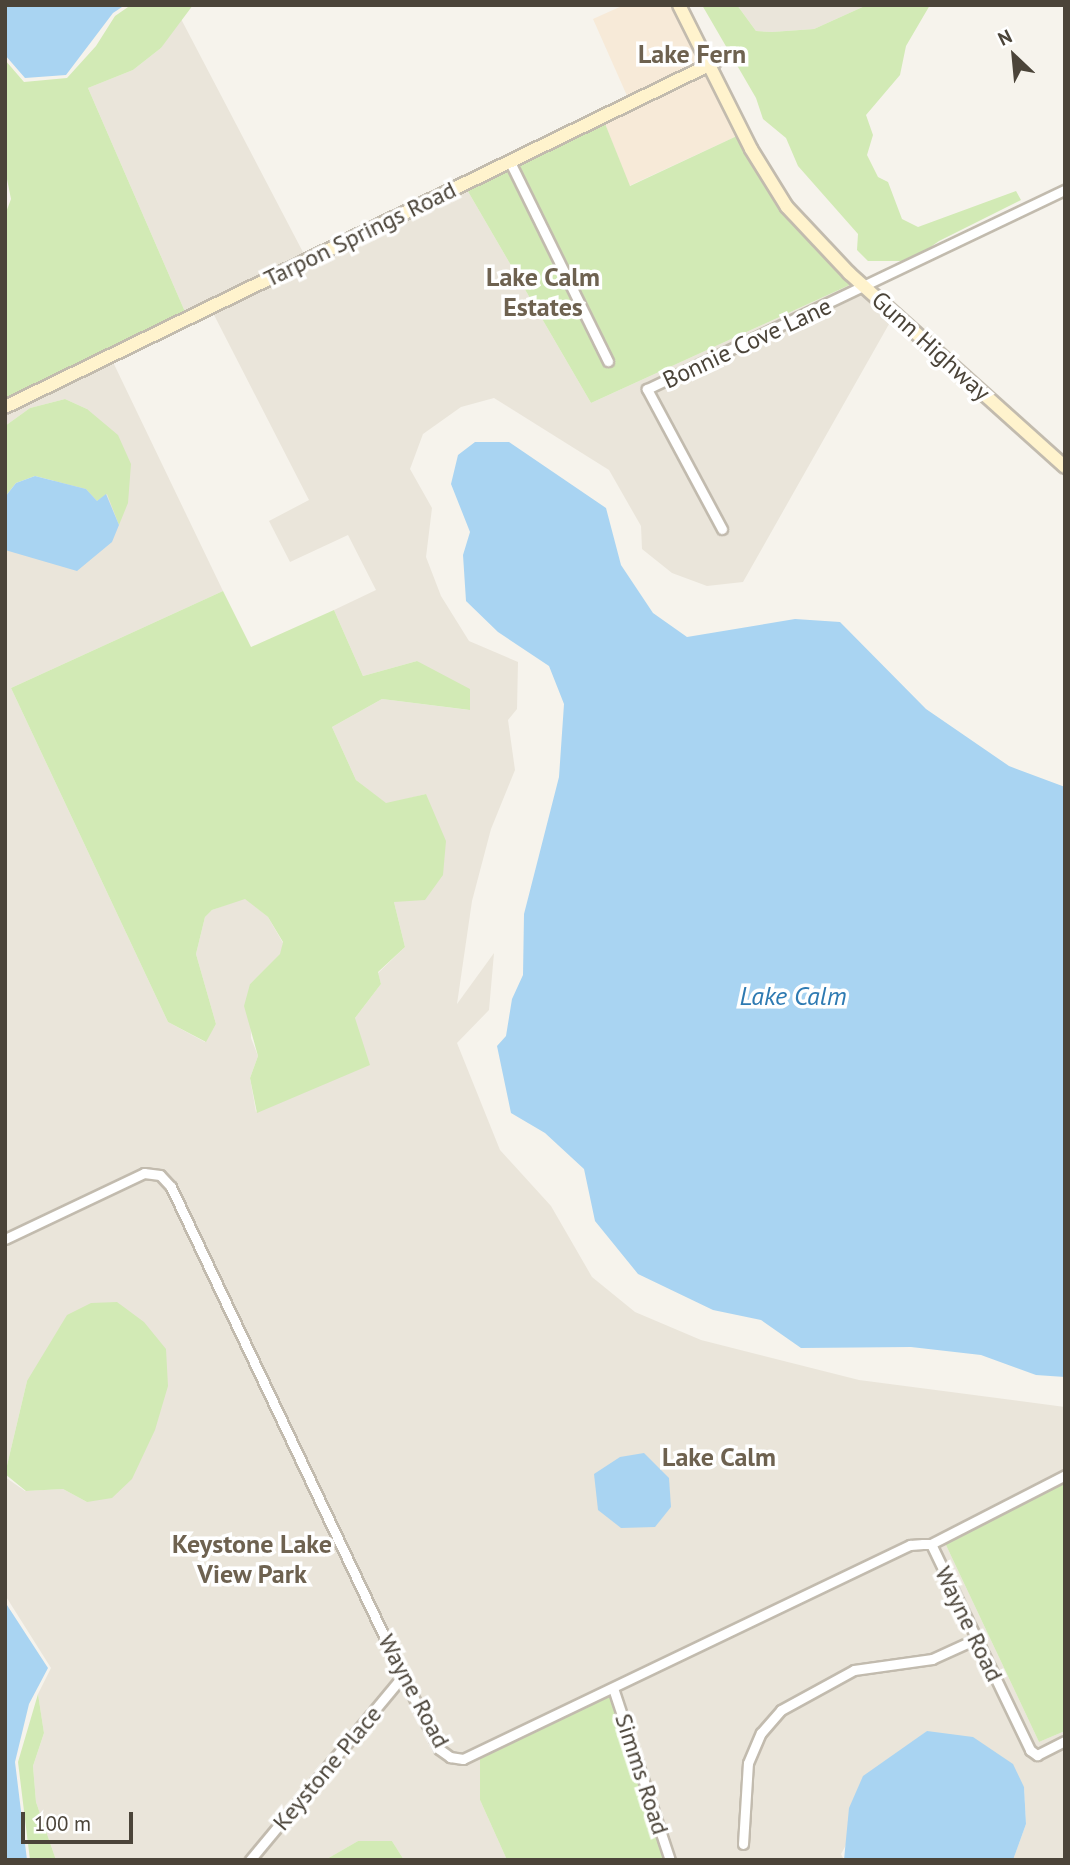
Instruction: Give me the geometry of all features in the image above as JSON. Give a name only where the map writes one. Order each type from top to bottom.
[{"type":"main road","name":"Gunn Highway","points":[[679,5],[801,221],[865,288],[1065,467]]},
{"type":"main road","name":"Gunn Highway","points":[[685,5],[712,64]]},
{"type":"main road","name":"Tarpon Springs Road","points":[[5,407],[712,64]]},
{"type":"street","points":[[510,162],[608,361]]},
{"type":"street","name":"Bonnie Cove Lane","points":[[722,529],[647,389],[865,288],[923,254],[1065,190]]},
{"type":"street","name":"Wayne Road","points":[[5,1239],[144,1173],[160,1175],[171,1188],[439,1749],[463,1759],[910,1545],[931,1544],[1030,1750],[1037,1755],[1065,1741]]},
{"type":"street","points":[[931,1544],[1065,1475]]},
{"type":"street","points":[[743,1844],[748,1763],[761,1733],[781,1710],[855,1670],[932,1659],[976,1639]]},
{"type":"street","name":"Keystone Place","points":[[250,1860],[403,1676]]},
{"type":"street","name":"Simms Road","points":[[613,1688],[670,1860]]},
{"type":"shaded area","points":[[624,5],[675,5],[703,63],[628,98],[593,19]]},
{"type":"shaded area","points":[[737,5],[867,5],[814,29],[772,32],[756,31]]},
{"type":"shaded area","points":[[180,17],[305,256],[186,314],[88,88],[133,70],[161,48]]},
{"type":"shaded area","points":[[707,71],[739,135],[629,186],[604,121]]},
{"type":"shaded area","points":[[466,188],[591,403],[854,283],[858,286],[643,392],[721,534],[727,531],[652,392],[865,293],[893,317],[743,582],[707,586],[672,573],[642,549],[641,526],[609,470],[494,398],[461,407],[423,434],[410,469],[432,508],[426,557],[441,596],[469,641],[518,662],[517,709],[508,720],[515,770],[491,829],[472,901],[457,1004],[494,953],[489,1010],[457,1043],[500,1150],[551,1206],[592,1277],[635,1312],[701,1340],[859,1380],[1065,1407],[1065,1470],[930,1540],[908,1541],[462,1754],[442,1746],[163,1172],[142,1169],[5,1234],[5,550],[20,552],[87,409],[65,399],[30,408],[5,426],[5,411],[112,360],[223,591],[11,688],[168,1022],[205,1042],[216,1024],[196,954],[205,917],[212,910],[245,898],[268,917],[283,943],[281,954],[250,984],[251,1038],[258,1056],[250,1078],[256,1112],[355,1018],[381,984],[378,973],[405,947],[394,902],[426,794],[386,804],[356,780],[332,727],[382,699],[469,710],[417,661],[363,676],[334,610],[376,590],[348,535],[290,562],[269,521],[309,500],[212,311]]},
{"type":"shaded area","points":[[145,1177],[158,1179],[168,1190],[398,1675],[245,1860],[56,1860],[36,1802],[33,1766],[44,1733],[38,1694],[51,1668],[5,1595],[5,1477],[25,1491],[63,1489],[87,1502],[27,1381],[5,1474],[5,1244]]},
{"type":"shaded area","points":[[945,1543],[1039,1742],[1065,1731],[1065,1736],[1037,1750],[1032,1747],[937,1547]]},
{"type":"shaded area","points":[[911,1549],[929,1549],[971,1636],[931,1655],[853,1666],[778,1707],[744,1762],[739,1848],[747,1848],[752,1765],[764,1736],[784,1714],[856,1674],[975,1644],[1028,1754],[1065,1746],[1065,1860],[1013,1860],[1026,1824],[1024,1787],[927,1731],[896,1755],[841,1854],[844,1860],[675,1860],[619,1690]]},
{"type":"shaded area","points":[[402,1683],[448,1760],[480,1755],[480,1800],[507,1860],[404,1860],[392,1841],[358,1841],[325,1860],[256,1860]]},
{"type":"green space","points":[[131,5],[193,5],[161,48],[133,70],[88,88],[186,314],[5,402],[5,215],[11,199],[5,169],[5,60],[24,82],[67,78],[96,46],[115,16]]},
{"type":"green space","points":[[702,5],[737,5],[756,31],[772,32],[814,29],[867,5],[930,5],[906,46],[900,75],[866,115],[873,135],[867,155],[878,177],[888,182],[902,219],[918,227],[1016,191],[1021,200],[939,241],[911,261],[868,261],[857,250],[858,234],[798,166],[786,138],[763,119],[756,98]]},
{"type":"green space","points":[[604,121],[630,186],[739,135],[854,283],[591,403],[466,188],[508,168],[606,366],[613,363],[515,164]]},
{"type":"green space","points":[[65,399],[87,409],[118,435],[131,464],[128,503],[119,525],[107,494],[97,501],[86,489],[35,476],[16,483],[5,497],[5,426],[30,408]]},
{"type":"green space","points":[[223,591],[251,647],[334,610],[363,676],[417,661],[470,689],[470,710],[382,699],[332,727],[356,780],[386,803],[426,794],[446,841],[443,875],[425,900],[394,902],[405,947],[378,972],[381,984],[355,1018],[370,1065],[257,1113],[250,1078],[258,1056],[244,1006],[250,984],[280,954],[283,942],[268,917],[245,899],[212,910],[205,917],[196,954],[216,1024],[206,1042],[168,1022],[11,688]]},
{"type":"green space","points":[[117,1302],[144,1322],[166,1349],[168,1386],[155,1430],[132,1479],[112,1498],[87,1502],[63,1489],[26,1491],[5,1474],[27,1381],[67,1315],[91,1303]]},
{"type":"green space","points":[[1065,1480],[1065,1731],[1039,1742],[945,1543]]},
{"type":"green space","points":[[38,1694],[44,1733],[33,1766],[36,1802],[56,1860],[30,1860],[18,1762]]},
{"type":"green space","points":[[611,1694],[666,1860],[507,1860],[480,1800],[480,1755]]},
{"type":"green space","points":[[358,1841],[392,1841],[404,1860],[325,1860]]},
{"type":"water","points":[[5,5],[125,5],[113,13],[66,75],[25,78],[5,55]]},
{"type":"water","name":"Lake Calm","points":[[475,442],[509,442],[606,508],[621,565],[653,613],[687,637],[795,619],[840,622],[926,709],[1009,766],[1065,787],[1065,1377],[1036,1375],[981,1355],[911,1347],[801,1348],[761,1320],[713,1310],[638,1274],[595,1221],[584,1169],[545,1133],[511,1113],[497,1046],[506,1036],[512,999],[523,975],[524,914],[559,777],[564,704],[549,666],[498,632],[466,601],[463,555],[470,532],[451,484],[458,455]]},
{"type":"water","points":[[35,476],[86,489],[97,501],[106,494],[119,525],[112,542],[77,571],[5,550],[5,497],[16,483]]},
{"type":"water","points":[[644,1453],[669,1478],[671,1507],[655,1527],[621,1528],[598,1510],[594,1474],[620,1457]]},
{"type":"water","points":[[5,1602],[48,1668],[29,1704],[15,1762],[27,1860],[5,1860]]},
{"type":"water","points":[[927,1731],[973,1737],[1013,1764],[1024,1787],[1026,1824],[1013,1860],[844,1860],[849,1808],[863,1776]]},
{"type":"district","name":"Lake Fern","points":[[692,54]]},
{"type":"district","name":"Lake Calm Estates","points":[[543,292]]},
{"type":"district","name":"Lake Calm","points":[[719,1457]]},
{"type":"district","name":"Keystone Lake View Park","points":[[252,1559]]}]
